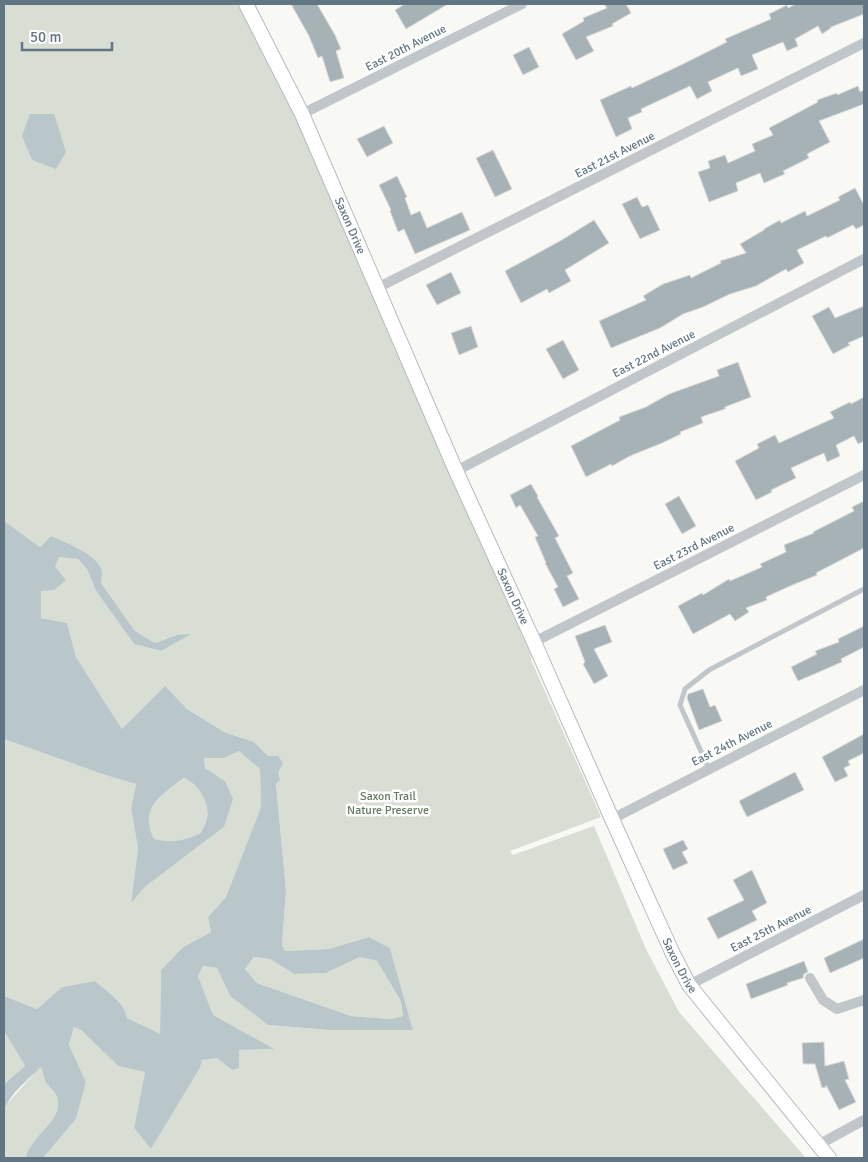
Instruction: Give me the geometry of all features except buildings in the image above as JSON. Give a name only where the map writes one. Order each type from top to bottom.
[{"type":"street","name":"Saxon Drive","points":[[246,4],[302,114],[456,471],[672,952],[689,985],[829,1158]]},
{"type":"street","name":"East 20th Avenue","points":[[302,114],[522,4]]},
{"type":"street","name":"East 21st Avenue","points":[[378,288],[864,43]]},
{"type":"street","name":"East 22nd Avenue","points":[[456,471],[864,259]]},
{"type":"street","name":"East 23rd Avenue","points":[[534,642],[864,475]]},
{"type":"street","name":"East 24th Avenue","points":[[612,819],[864,690]]},
{"type":"street","name":"East 25th Avenue","points":[[689,985],[864,895]]},
{"type":"street","points":[[810,978],[823,1000],[837,1009],[864,1000]]},
{"type":"street","points":[[818,1145],[864,1120]]},
{"type":"lane","points":[[709,770],[680,705],[685,689],[709,670],[864,589]]},
{"type":"green space","name":"Saxon Trail Nature Preserve","points":[[4,4],[246,4],[534,642],[531,660],[601,817],[510,851],[513,855],[594,826],[646,949],[679,1012],[806,1158],[43,1158],[76,1119],[86,1082],[69,1045],[74,1027],[81,1030],[118,1066],[145,1072],[134,1128],[151,1149],[200,1068],[202,1060],[217,1057],[239,1067],[239,1050],[273,1049],[213,1015],[198,976],[203,966],[217,968],[230,996],[268,1025],[329,1030],[413,1030],[390,948],[369,937],[329,949],[285,951],[282,945],[286,891],[276,783],[268,756],[254,742],[224,732],[182,705],[122,729],[76,657],[67,623],[41,618],[41,591],[59,556],[78,559],[87,569],[96,591],[134,644],[161,651],[177,635],[155,643],[135,631],[101,583],[102,571],[100,565],[88,554],[51,536],[40,547],[4,521]]},
{"type":"green space","points":[[4,739],[136,784],[131,809],[138,848],[131,903],[146,886],[224,827],[225,781],[205,768],[204,758],[224,758],[239,751],[260,768],[261,807],[226,897],[208,917],[211,932],[183,947],[161,970],[160,1035],[127,1018],[119,1002],[95,981],[62,987],[37,1009],[4,996]]},
{"type":"green space","points":[[185,778],[194,784],[202,794],[207,806],[207,818],[201,833],[178,840],[154,839],[148,820],[153,805],[172,787]]},
{"type":"green space","points":[[254,957],[270,959],[294,974],[326,973],[360,957],[377,961],[401,1003],[403,1016],[391,1019],[351,1016],[257,983],[245,969]]},
{"type":"green space","points":[[4,1031],[25,1066],[4,1084]]},
{"type":"green space","points":[[41,1066],[45,1081],[55,1093],[58,1108],[51,1123],[29,1151],[26,1158],[4,1158],[5,1106]]},
{"type":"shaded area","points":[[30,114],[54,114],[66,152],[56,169],[32,160],[22,136]]},
{"type":"shaded area","points":[[4,521],[40,547],[51,536],[88,554],[100,565],[102,571],[101,583],[135,631],[155,643],[177,635],[191,634],[161,651],[134,644],[96,591],[87,569],[78,559],[59,557],[55,567],[66,580],[54,590],[41,591],[41,618],[67,623],[76,657],[122,729],[165,686],[186,708],[224,732],[254,742],[268,756],[278,756],[283,763],[278,773],[280,780],[276,784],[286,891],[282,945],[285,951],[329,949],[369,937],[390,948],[413,1030],[329,1030],[268,1025],[230,996],[217,968],[203,966],[198,976],[213,1015],[274,1049],[239,1050],[239,1068],[232,1070],[217,1058],[202,1060],[200,1068],[151,1149],[134,1128],[145,1072],[118,1066],[81,1030],[74,1027],[69,1045],[86,1082],[76,1119],[43,1158],[26,1158],[33,1143],[55,1116],[58,1109],[58,1101],[55,1093],[45,1081],[41,1067],[15,1093],[4,1111],[4,1084],[25,1066],[4,1031],[4,996],[37,1009],[62,987],[95,981],[119,1002],[127,1018],[160,1034],[161,970],[183,947],[211,932],[208,917],[226,897],[261,807],[260,769],[239,751],[224,758],[204,758],[205,768],[225,781],[233,799],[224,827],[146,886],[131,903],[138,848],[131,809],[136,784],[4,739]],"holes":[[[184,778],[194,784],[202,794],[207,806],[207,818],[201,833],[178,840],[154,839],[149,819],[151,811],[155,803]],[[254,957],[270,959],[294,974],[326,973],[360,957],[377,961],[401,1002],[403,1016],[391,1019],[351,1016],[257,983],[245,969]]]}]
